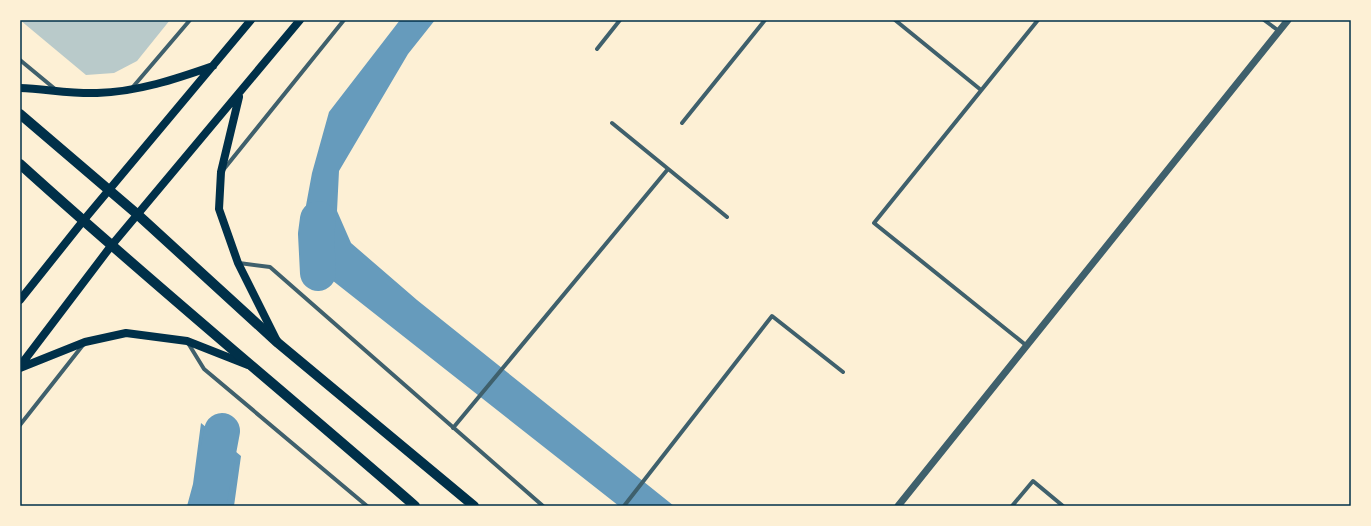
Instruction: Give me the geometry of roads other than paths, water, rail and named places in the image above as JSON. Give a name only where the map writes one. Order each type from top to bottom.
[{"type":"main road","points":[[20,300],[83,221],[251,20]]},
{"type":"main road","points":[[20,367],[111,246],[240,94],[300,20]]},
{"type":"main road","points":[[20,88],[55,90],[73,93],[98,93],[132,89],[168,82],[214,66]]},
{"type":"main road","points":[[240,94],[221,172],[219,209],[238,263],[278,343]]},
{"type":"main road","points":[[20,114],[108,191],[137,214],[278,343],[474,506]]},
{"type":"main road","points":[[20,164],[111,246],[256,368],[415,506]]},
{"type":"main road","points":[[20,367],[85,342],[126,333],[187,341],[256,368]]},
{"type":"street","points":[[132,89],[190,20]]},
{"type":"street","points":[[221,172],[344,20]]},
{"type":"street","points":[[597,49],[620,20]]},
{"type":"street","points":[[682,122],[765,20]]},
{"type":"street","points":[[895,20],[981,90]]},
{"type":"street","points":[[1027,346],[874,223],[1038,20]]},
{"type":"street","points":[[1264,20],[1278,31]]},
{"type":"street","points":[[898,506],[1288,20]]},
{"type":"street","points":[[20,60],[55,90]]},
{"type":"street","points":[[612,123],[727,217]]},
{"type":"street","points":[[453,428],[668,169]]},
{"type":"street","points":[[238,263],[270,267],[543,506]]},
{"type":"street","points":[[624,506],[772,316],[843,372]]},
{"type":"street","points":[[187,341],[204,369],[367,506]]},
{"type":"street","points":[[20,425],[85,342]]},
{"type":"street","points":[[1012,506],[1032,482],[1063,506]]},
{"type":"water","points":[[400,20],[435,20],[408,54],[339,171],[337,211],[351,243],[417,300],[674,506],[619,506],[309,262],[302,227],[312,173],[329,112]]},
{"type":"water","points":[[201,423],[241,456],[234,506],[187,506],[193,484]]},
{"type":"waterway","points":[[318,219],[316,234],[318,273]]},
{"type":"waterway","points":[[208,506],[222,431]]}]
